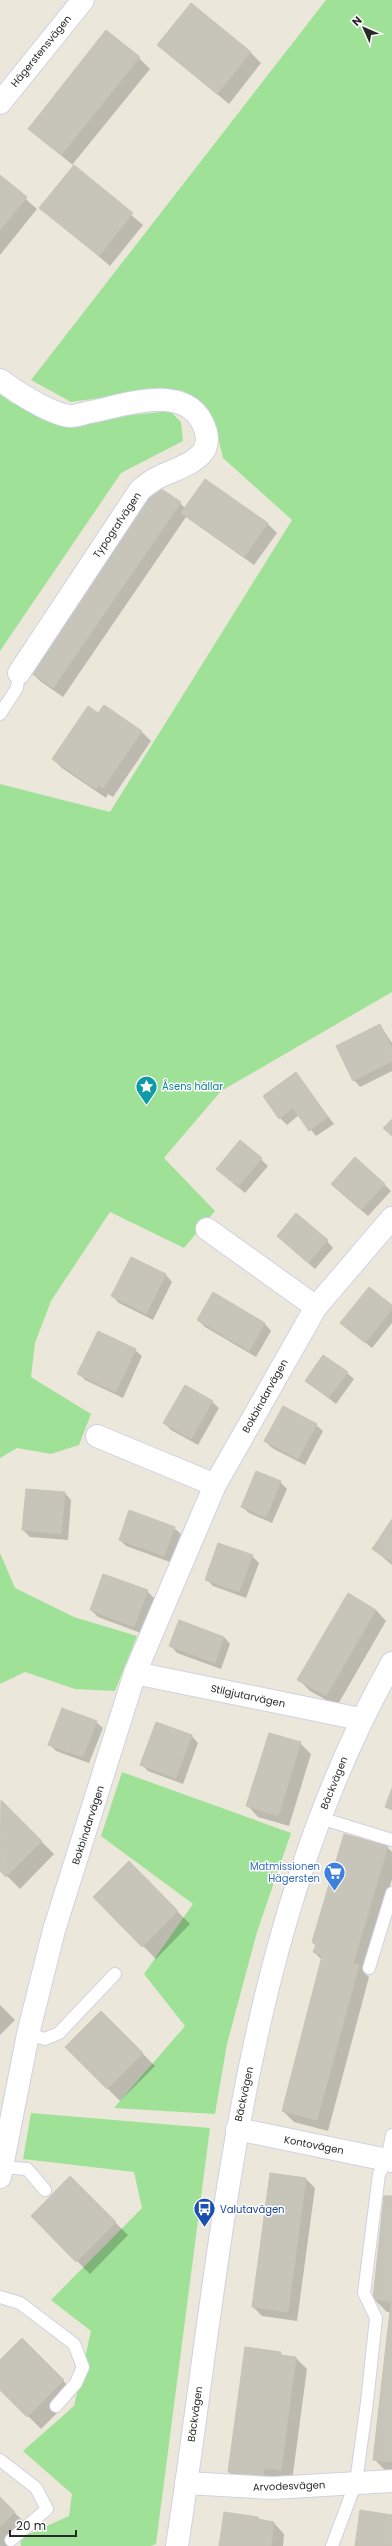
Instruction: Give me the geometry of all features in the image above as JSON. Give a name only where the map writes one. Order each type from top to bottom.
[{"type":"street","name":"Hägerstensvägen","points":[[0,103],[83,0]]},
{"type":"street","name":"Typografvägen","points":[[0,380],[24,397],[70,416],[161,400],[179,402],[192,410],[202,421],[207,434],[205,448],[195,462],[156,478],[140,490],[19,673]]},
{"type":"street","name":"Bokbindarvägen","points":[[1,2172],[28,2034],[54,1930],[135,1673],[215,1485],[316,1307],[392,1218]]},
{"type":"street","points":[[207,1229],[316,1307]]},
{"type":"street","points":[[97,1436],[215,1485]]},
{"type":"street","name":"Bäckvägen","points":[[177,2546],[237,2129],[263,2004],[296,1887],[320,1818],[360,1719],[392,1663]]},
{"type":"street","name":"Stilgjutarvägen","points":[[135,1673],[360,1719]]},
{"type":"street","name":"Kontovägen","points":[[237,2129],[389,2160]]},
{"type":"street","name":"Arvodesvägen","points":[[186,2483],[272,2488],[392,2481]]},
{"type":"lane","points":[[0,714],[18,688],[19,673]]},
{"type":"lane","points":[[320,1818],[392,1840]]},
{"type":"lane","points":[[369,1968],[392,1892]]},
{"type":"lane","points":[[28,2034],[45,2039],[59,2033],[116,1974]]},
{"type":"lane","points":[[332,2546],[356,2482],[376,2318],[364,2293],[379,2174],[389,2160],[392,2135]]},
{"type":"lane","points":[[1,2172],[27,2169],[45,2190]]},
{"type":"lane","points":[[0,2297],[20,2303],[74,2344],[83,2367],[76,2383],[56,2406]]},
{"type":"lane","points":[[0,2460],[36,2488],[46,2508],[11,2540]]},
{"type":"green space","points":[[326,0],[392,0],[392,992],[221,1091],[164,1158],[215,1211],[184,1248],[110,1212],[51,1301],[35,1343],[31,1377],[91,1414],[79,1445],[51,1454],[17,1448],[0,1458],[0,784],[110,812],[292,520],[223,458],[216,429],[203,407],[181,390],[150,391],[71,402],[31,380]]},
{"type":"green space","points":[[0,394],[12,403],[67,422],[170,411],[181,422],[183,441],[121,473],[0,651]]},
{"type":"green space","points":[[0,1553],[15,1588],[74,1617],[137,1636],[115,1691],[75,1689],[25,1672],[0,1684]]},
{"type":"green space","points":[[122,1772],[291,1833],[257,1932],[227,2044],[215,2114],[114,2108],[185,2026],[144,1974],[193,1904],[101,1836]]},
{"type":"green space","points":[[31,2113],[210,2128],[156,2544],[151,2546],[21,2546],[20,2538],[69,2516],[72,2494],[23,2451],[74,2406],[91,2331],[51,2300],[142,2208],[134,2172],[23,2159]]},
{"type":"building","points":[[191,3],[251,52],[217,94],[157,45]]},
{"type":"building","points":[[106,30],[140,57],[61,155],[28,129]]},
{"type":"building","points":[[74,165],[133,213],[99,256],[39,208]]},
{"type":"building","points":[[0,175],[27,197],[0,230]]},
{"type":"building","points":[[205,479],[268,523],[244,557],[181,513]]},
{"type":"building","points":[[157,486],[181,502],[53,688],[30,672]]},
{"type":"building","points":[[104,705],[142,731],[103,788],[99,785],[96,789],[52,759],[88,706],[98,713]]},
{"type":"building","points":[[380,1024],[392,1048],[392,1061],[353,1081],[336,1046]]},
{"type":"building","points":[[296,1072],[328,1117],[309,1131],[293,1108],[279,1119],[263,1096]]},
{"type":"building","points":[[392,1119],[392,1136],[383,1128]]},
{"type":"building","points":[[240,1140],[262,1158],[238,1187],[216,1169]]},
{"type":"building","points":[[355,1157],[385,1184],[361,1210],[331,1184]]},
{"type":"building","points":[[296,1213],[328,1240],[308,1263],[277,1236]]},
{"type":"building","points":[[131,1257],[166,1274],[146,1314],[111,1296]]},
{"type":"building","points":[[369,1287],[392,1305],[392,1309],[365,1343],[340,1323]]},
{"type":"building","points":[[213,1292],[265,1323],[249,1351],[197,1320]]},
{"type":"building","points":[[98,1331],[136,1349],[116,1392],[77,1374]]},
{"type":"building","points":[[323,1355],[348,1372],[329,1398],[305,1381]]},
{"type":"building","points":[[185,1385],[213,1401],[191,1439],[163,1423]]},
{"type":"building","points":[[283,1406],[317,1424],[298,1459],[264,1441]]},
{"type":"building","points":[[256,1471],[281,1481],[266,1517],[241,1507]]},
{"type":"building","points":[[26,1489],[65,1492],[61,1534],[22,1530]]},
{"type":"building","points":[[129,1510],[175,1527],[164,1556],[119,1540]]},
{"type":"building","points":[[392,1519],[392,1562],[372,1549]]},
{"type":"building","points":[[218,1543],[253,1555],[239,1592],[205,1580]]},
{"type":"building","points":[[103,1574],[148,1590],[134,1627],[90,1610]]},
{"type":"building","points":[[348,1593],[376,1610],[326,1696],[297,1680]]},
{"type":"building","points":[[179,1620],[224,1637],[215,1663],[169,1646]]},
{"type":"building","points":[[62,1708],[97,1721],[83,1757],[48,1745]]},
{"type":"building","points":[[156,1722],[192,1735],[176,1778],[140,1765]]},
{"type":"building","points":[[269,1733],[301,1742],[278,1816],[246,1806]]},
{"type":"building","points":[[392,1788],[392,1810],[385,1807]]},
{"type":"building","points":[[1,1800],[42,1841],[6,1877],[0,1871]]},
{"type":"building","points":[[344,1834],[388,1846],[353,1964],[359,1965],[317,2120],[282,2111],[322,1956],[313,1952],[316,1945],[312,1942]]},
{"type":"building","points":[[129,1861],[178,1911],[142,1947],[93,1897]]},
{"type":"building","points":[[101,2011],[143,2053],[107,2089],[65,2047]]},
{"type":"building","points":[[270,2173],[306,2178],[288,2312],[252,2307]]},
{"type":"building","points":[[70,2176],[116,2222],[76,2262],[31,2216]]},
{"type":"building","points":[[384,2196],[392,2196],[392,2462],[373,2460],[391,2302],[373,2299]]},
{"type":"building","points":[[22,2338],[64,2380],[27,2417],[0,2390],[0,2360]]},
{"type":"building","points":[[245,2347],[281,2352],[280,2355],[296,2357],[281,2470],[264,2468],[263,2477],[228,2472]]},
{"type":"building","points":[[0,2497],[15,2512],[0,2527]]},
{"type":"building","points":[[360,2510],[392,2515],[392,2546],[355,2546]]},
{"type":"building","points":[[224,2512],[258,2517],[258,2519],[274,2522],[271,2546],[219,2546]]},
{"type":"place","name":"Åsens hällar","points":[[146,1106]]},
{"type":"place","name":"Matmissionen Hägersten","points":[[335,1892]]},
{"type":"place","name":"Valutavägen","points":[[204,2228]]}]
